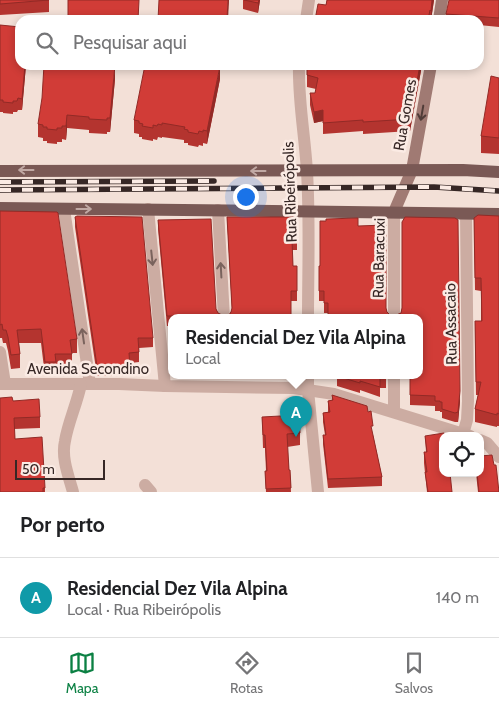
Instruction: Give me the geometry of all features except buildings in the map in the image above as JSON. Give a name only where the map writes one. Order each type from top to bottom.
[{"type":"main road","points":[[0,171],[463,170],[499,172]]},
{"type":"main road","points":[[0,208],[499,214]]},
{"type":"street","points":[[307,15],[310,0]]},
{"type":"street","points":[[440,15],[442,0]]},
{"type":"street","name":"Rua Ribeirópolis","points":[[299,70],[299,91],[307,171],[308,314]]},
{"type":"street","name":"Rua Gomes","points":[[412,170],[429,70]]},
{"type":"street","name":"Rua Baracuxi","points":[[394,314],[394,212],[412,170]]},
{"type":"street","points":[[64,209],[85,384],[79,394],[64,443],[65,463],[74,492]]},
{"type":"street","points":[[148,209],[165,386]]},
{"type":"street","points":[[218,210],[224,314]]},
{"type":"street","name":"Rua Assacaio","points":[[466,214],[468,400],[466,432]]},
{"type":"street","points":[[0,352],[2,384]]},
{"type":"street","points":[[308,379],[318,492]]},
{"type":"street","points":[[394,379],[394,412]]},
{"type":"street","name":"Avenida Secondino","points":[[2,384],[165,386],[227,381],[294,388],[334,394],[457,432]]},
{"type":"street","points":[[484,442],[499,457]]},
{"type":"railway","points":[[0,182],[214,181]]},
{"type":"railway","points":[[0,190],[434,187],[499,191]]},
{"type":"place","name":"Residencial Dez Vila Alpina","points":[[296,437]]}]
